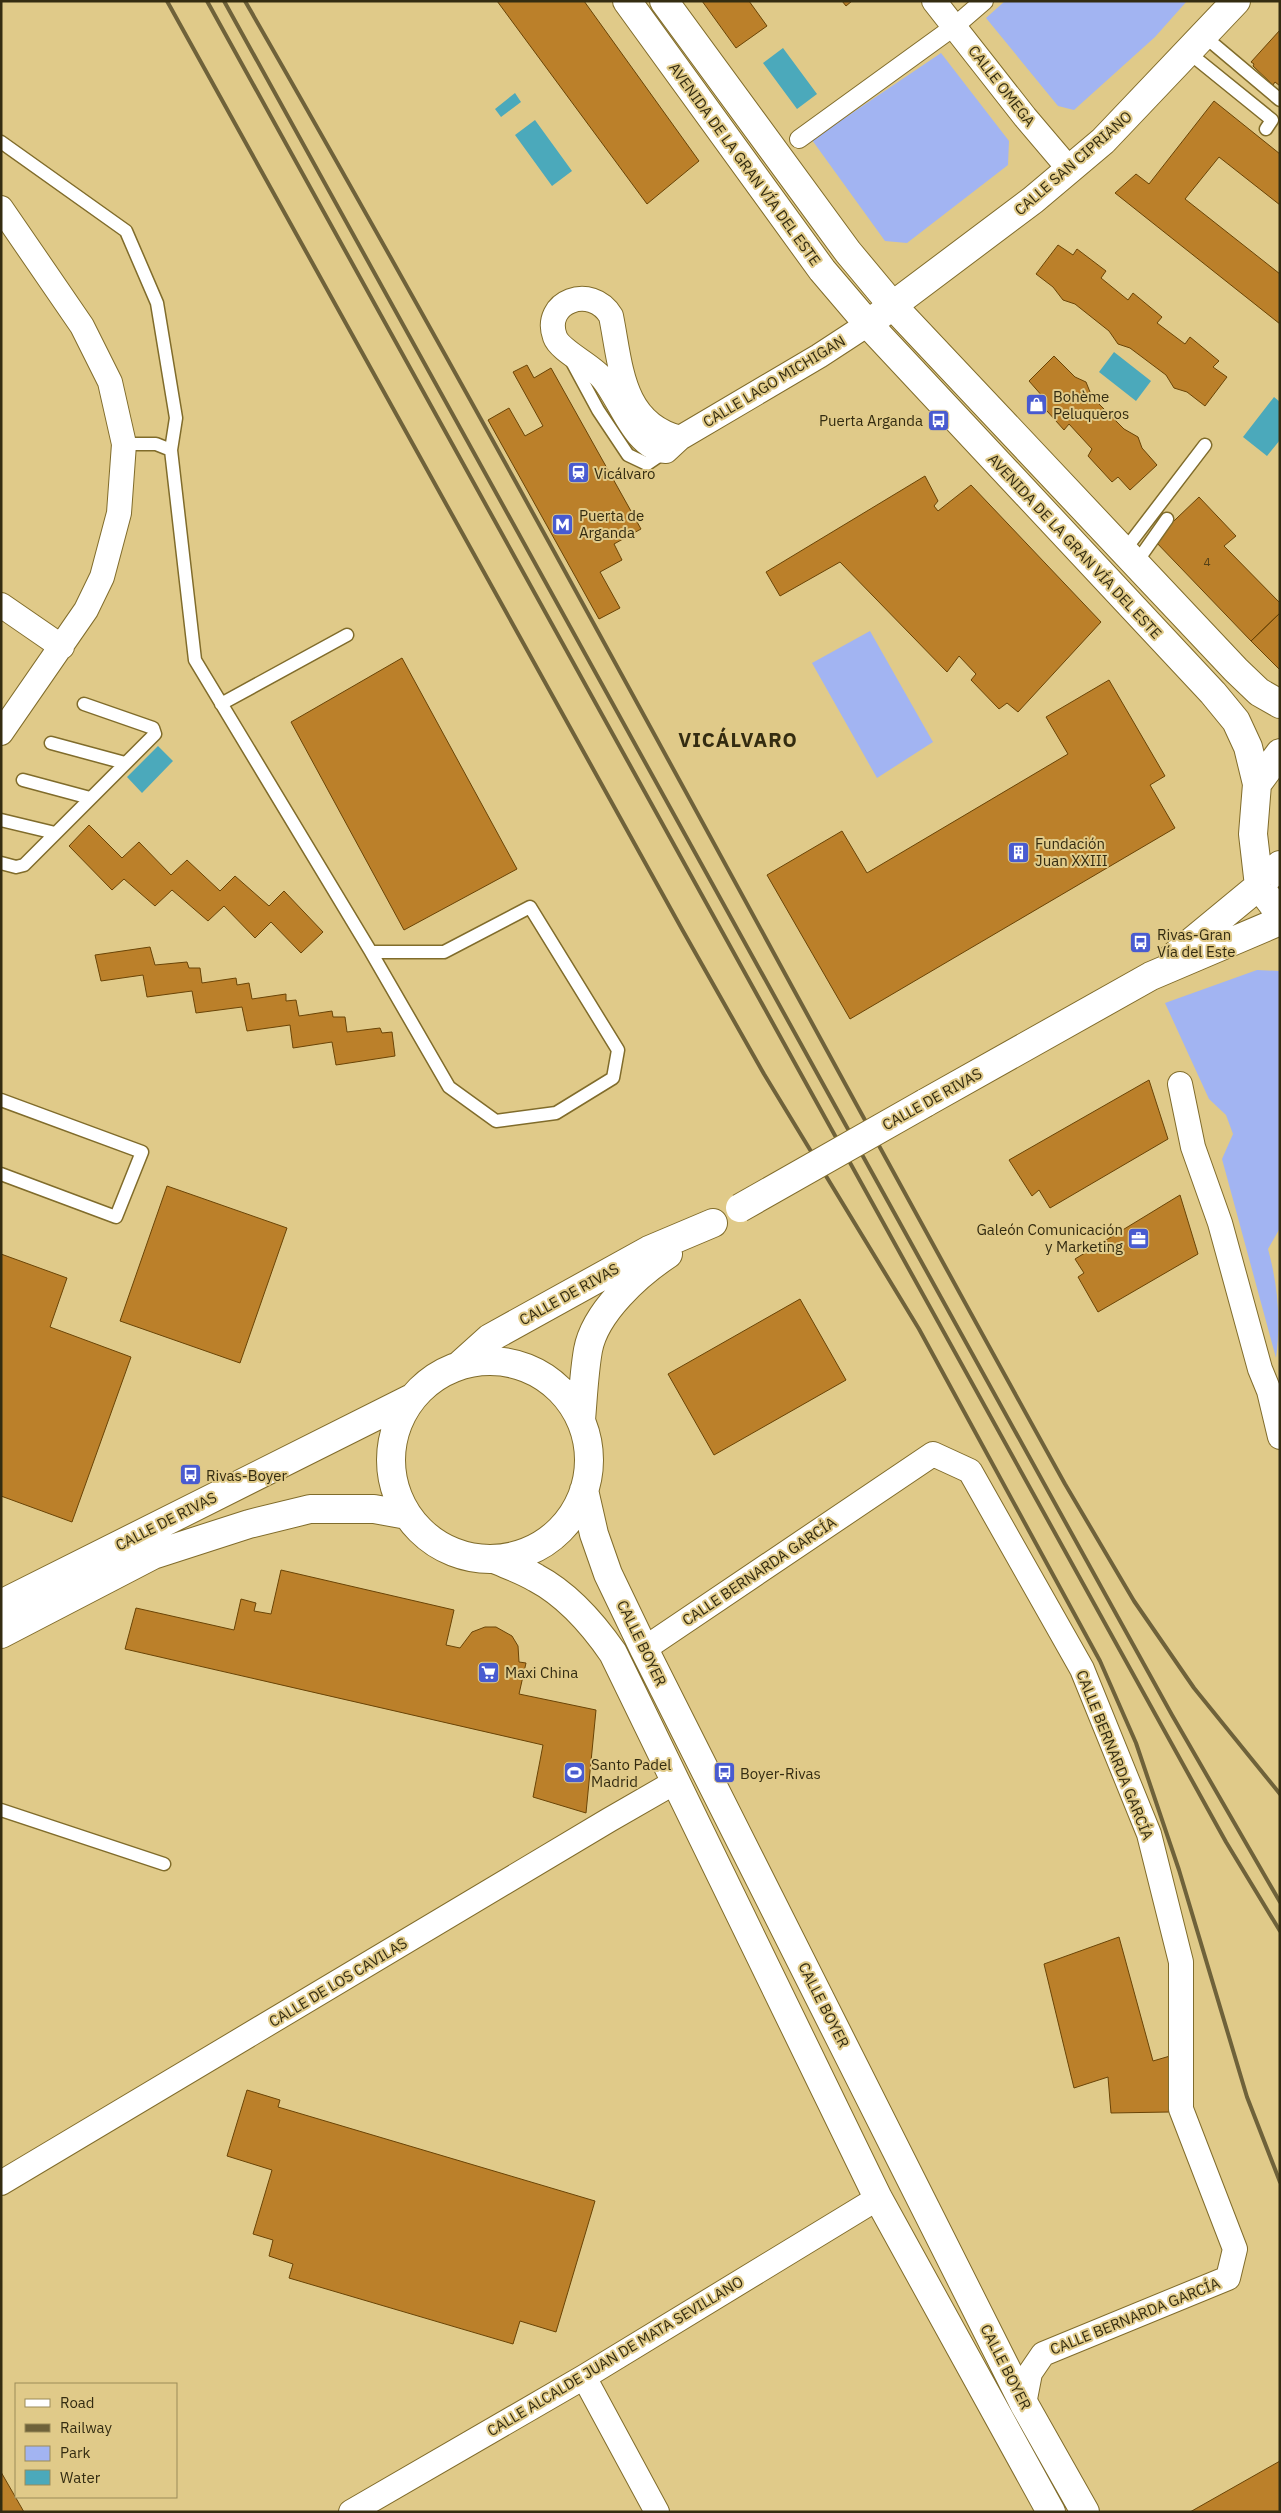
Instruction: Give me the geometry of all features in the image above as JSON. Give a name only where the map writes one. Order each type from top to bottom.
[{"type":"main road","name":"AVENIDA DE LA GRAN VÍA DEL ESTE","points":[[627,1],[822,270],[868,324],[1214,693],[1236,721],[1248,747],[1257,784],[1253,834],[1259,886]]},
{"type":"main road","name":"AVENIDA DE LA GRAN VÍA DEL ESTE","points":[[664,1],[848,252],[893,306],[1258,692],[1280,704]]},
{"type":"main road","name":"CALLE SAN CIPRIANO","points":[[893,306],[1070,170],[1112,133],[1236,1]]},
{"type":"main road","points":[[868,324],[893,306]]},
{"type":"main road","points":[[1257,784],[1280,754]]},
{"type":"main road","name":"CALLE DE RIVAS","points":[[1151,976],[1259,886],[1280,865]]},
{"type":"main road","points":[[1259,886],[1280,914]]},
{"type":"main road","name":"CALLE DE RIVAS","points":[[581,1420],[588,1348],[606,1309],[656,1262],[713,1223],[1151,976],[1280,921]]},
{"type":"main road","name":"CALLE DE RIVAS","points":[[460,1365],[490,1338],[649,1250],[713,1223]]},
{"type":"main road","points":[[496,1360],[531,1370],[547,1378],[560,1390],[572,1404],[581,1420],[589,1454],[584,1490],[572,1515],[554,1536],[530,1551],[512,1557],[477,1558],[444,1548],[418,1528],[407,1515],[394,1486],[391,1456],[397,1425],[412,1398],[434,1378],[460,1365],[496,1360]]},
{"type":"main road","name":"CALLE DE RIVAS","points":[[1,1604],[412,1398]]},
{"type":"main road","name":"CALLE BOYER","points":[[584,1490],[594,1534],[608,1574],[644,1649],[1024,2404],[1085,2512]]},
{"type":"main road","name":"CALLE DE RIVAS","points":[[1,1634],[153,1555],[249,1524],[310,1509],[374,1509],[407,1515]]},
{"type":"main road","name":"CALLE BOYER","points":[[494,1559],[537,1578],[569,1601],[596,1628],[613,1653],[675,1782],[737,1904],[878,2198],[1051,2512]]},
{"type":"street","name":"CALLE OMEGA","points":[[934,1],[1025,117],[1070,170]]},
{"type":"street","points":[[799,139],[955,26],[984,1]]},
{"type":"street","points":[[1,208],[82,326],[110,382],[124,444],[119,513],[102,577],[86,610],[1,733]]},
{"type":"street","points":[[576,298],[588,298],[599,302],[610,316],[623,381],[633,402],[651,424],[673,444],[657,450],[645,443],[604,380],[581,359],[566,350],[555,338],[554,318],[560,308],[576,298]]},
{"type":"street","name":"CALLE LAGO MICHIGAN","points":[[673,444],[819,356],[868,324]]},
{"type":"street","points":[[1,605],[62,647]]},
{"type":"street","points":[[1180,1084],[1193,1147],[1220,1222],[1260,1369],[1275,1392],[1280,1436]]},
{"type":"street","name":"CALLE BERNARDA GARCÍA","points":[[644,1649],[932,1454],[970,1471],[1082,1669],[1149,1834],[1181,1962],[1181,2109],[1235,2249],[1228,2278],[1043,2354],[1030,2373],[1024,2404]]},
{"type":"street","name":"CALLE DE LOS CAVILAS","points":[[1,2183],[675,1782]]},
{"type":"street","name":"CALLE ALCALDE JUAN DE MATA SEVILLANO","points":[[351,2512],[584,2377],[878,2198]]},
{"type":"street","points":[[584,2377],[657,2512]]},
{"type":"lane","points":[[1196,44],[1280,100]]},
{"type":"lane","points":[[1196,44],[1272,120],[1266,129]]},
{"type":"lane","points":[[1,142],[126,231],[157,302],[176,418],[171,450],[195,660],[371,952],[449,1086],[496,1121],[556,1113],[613,1078],[618,1050],[530,907],[444,952],[371,952]]},
{"type":"lane","points":[[124,444],[156,444],[171,450]]},
{"type":"lane","points":[[1130,557],[1205,445]]},
{"type":"lane","points":[[1130,557],[1167,519]]},
{"type":"lane","points":[[221,704],[347,635]]},
{"type":"lane","points":[[1,863],[16,867],[24,865],[155,734],[153,728],[84,704]]},
{"type":"lane","points":[[51,743],[125,764]]},
{"type":"lane","points":[[23,780],[90,798]]},
{"type":"lane","points":[[1,820],[55,833]]},
{"type":"lane","points":[[1,1100],[142,1152],[116,1217],[1,1174]]},
{"type":"lane","points":[[1,1810],[164,1864]]},
{"type":"green space","points":[[1005,1],[1187,1],[1155,37],[1074,110],[1058,106],[986,18]]},
{"type":"green space","points":[[941,53],[1009,141],[1008,165],[907,243],[885,241],[812,140]]},
{"type":"green space","points":[[870,631],[933,742],[877,778],[812,663]]},
{"type":"green space","points":[[1257,970],[1280,971],[1280,1228],[1268,1249],[1278,1303],[1276,1358],[1222,1159],[1233,1134],[1226,1115],[1209,1099],[1165,1003]]},
{"type":"water","points":[[783,48],[817,94],[797,109],[763,63]]},
{"type":"water","points":[[515,93],[521,102],[501,117],[495,109]]},
{"type":"water","points":[[535,120],[572,171],[552,186],[515,135]]},
{"type":"water","points":[[1114,352],[1151,381],[1136,401],[1099,372]]},
{"type":"water","points":[[1274,397],[1280,402],[1280,440],[1267,456],[1243,437]]},
{"type":"water","points":[[158,746],[173,761],[142,793],[127,777]]},
{"type":"building","points":[[497,1],[584,1],[699,161],[647,204]]},
{"type":"building","points":[[702,1],[749,1],[767,26],[736,48]]},
{"type":"building","points":[[842,1],[852,1],[846,6]]},
{"type":"building","points":[[1280,30],[1280,86],[1275,82],[1273,85],[1251,62]]},
{"type":"building","points":[[1214,101],[1280,154],[1280,205],[1219,157],[1185,199],[1280,274],[1280,324],[1115,193],[1136,174],[1149,184]]},
{"type":"building","points":[[1058,245],[1073,255],[1077,249],[1106,271],[1101,278],[1128,300],[1133,293],[1162,317],[1157,323],[1185,344],[1190,337],[1219,361],[1213,367],[1227,377],[1205,406],[1187,392],[1174,388],[1166,375],[1130,348],[1118,344],[1109,331],[1075,304],[1063,300],[1053,287],[1036,274]]},
{"type":"building","points":[[1054,356],[1075,377],[1086,382],[1092,397],[1124,429],[1138,437],[1142,448],[1157,465],[1130,490],[1118,477],[1112,482],[1088,456],[1092,449],[1069,424],[1064,430],[1039,402],[1043,397],[1029,381]]},
{"type":"building","points":[[527,365],[534,378],[551,368],[641,529],[614,544],[622,560],[600,572],[620,608],[599,619],[488,420],[509,408],[525,436],[543,426],[513,372]]},
{"type":"building","points":[[925,476],[938,501],[934,506],[938,511],[971,485],[1101,622],[1018,712],[1007,703],[999,709],[971,680],[976,674],[959,656],[947,672],[840,562],[780,596],[766,572]]},
{"type":"building","points":[[1199,497],[1236,536],[1224,546],[1280,603],[1280,613],[1251,641],[1154,540]]},
{"type":"building","points":[[1280,613],[1280,670],[1251,641]]},
{"type":"building","points":[[402,658],[517,869],[404,930],[291,722]]},
{"type":"building","name":"Fundación Juan XXIII","points":[[1109,680],[1165,776],[1150,785],[1175,828],[850,1019],[767,875],[842,831],[867,873],[1068,754],[1046,717]]},
{"type":"building","points":[[89,825],[122,858],[139,842],[171,875],[187,860],[220,891],[235,876],[269,906],[284,891],[323,932],[301,953],[271,922],[255,938],[224,906],[208,921],[172,890],[155,906],[124,879],[112,890],[69,846]]},
{"type":"building","points":[[150,947],[155,965],[187,962],[189,968],[200,968],[202,983],[236,978],[237,985],[249,983],[252,999],[286,994],[286,1001],[296,1000],[299,1016],[332,1011],[333,1017],[345,1017],[347,1032],[380,1028],[382,1033],[392,1032],[395,1056],[336,1065],[332,1042],[293,1048],[290,1025],[247,1031],[242,1007],[196,1013],[192,991],[147,997],[143,975],[101,981],[95,955]]},
{"type":"building","points":[[1149,1080],[1168,1139],[1050,1208],[1039,1190],[1032,1196],[1009,1160]]},
{"type":"building","points":[[167,1186],[287,1228],[240,1363],[120,1321]]},
{"type":"building","points":[[1180,1195],[1198,1254],[1098,1312],[1078,1277],[1084,1273],[1075,1259]]},
{"type":"building","points":[[1,1254],[67,1278],[50,1327],[131,1357],[72,1522],[1,1496]]},
{"type":"building","points":[[800,1299],[846,1380],[714,1455],[668,1374]]},
{"type":"building","points":[[281,1570],[454,1610],[446,1645],[460,1648],[472,1632],[485,1627],[496,1627],[512,1636],[518,1646],[519,1662],[526,1663],[519,1694],[596,1710],[586,1813],[533,1797],[543,1745],[125,1649],[136,1608],[234,1630],[241,1599],[256,1603],[254,1611],[271,1614]]},
{"type":"building","points":[[1119,1937],[1153,2061],[1170,2056],[1169,2112],[1111,2113],[1108,2077],[1074,2088],[1044,1964]]},
{"type":"building","points":[[247,2090],[280,2100],[278,2107],[595,2201],[556,2332],[520,2321],[513,2344],[289,2278],[293,2264],[269,2256],[273,2240],[253,2234],[272,2170],[227,2156]]},
{"type":"building","points":[[1280,2461],[1280,2512],[1190,2512]]},
{"type":"building","points":[[1,2472],[24,2512],[1,2512]]},
{"type":"railway","points":[[167,1],[683,931],[764,1074],[919,1329],[1100,1661],[1136,1743],[1179,1870],[1247,2097],[1280,2182]]},
{"type":"railway","points":[[207,1],[1226,1842],[1280,1931]]},
{"type":"railway","points":[[224,1],[1172,1715],[1280,1902]]},
{"type":"railway","points":[[245,1],[454,370],[1065,1484],[1134,1601],[1194,1688],[1280,1794]]},
{"type":"place","name":"Bohème Peluqueros","points":[[1037,405]]},
{"type":"place","name":"Puerta Arganda","points":[[939,420]]},
{"type":"place","name":"Vicálvaro","points":[[578,473]]},
{"type":"place","name":"Puerta de Arganda","points":[[563,524]]},
{"type":"place","name":"Fundación Juan XXIII","points":[[1019,852]]},
{"type":"place","name":"Rivas-Gran Vía del Este","points":[[1141,943]]},
{"type":"place","name":"Galeón Comunicación y Marketing","points":[[1139,1238]]},
{"type":"place","name":"Rivas-Boyer","points":[[190,1475]]},
{"type":"place","name":"Maxi China","points":[[489,1672]]},
{"type":"place","name":"Santo Padel Madrid","points":[[575,1773]]},
{"type":"place","name":"Boyer-Rivas","points":[[724,1773]]},
{"type":"district","name":"VICÁLVARO","points":[[738,739]]}]
